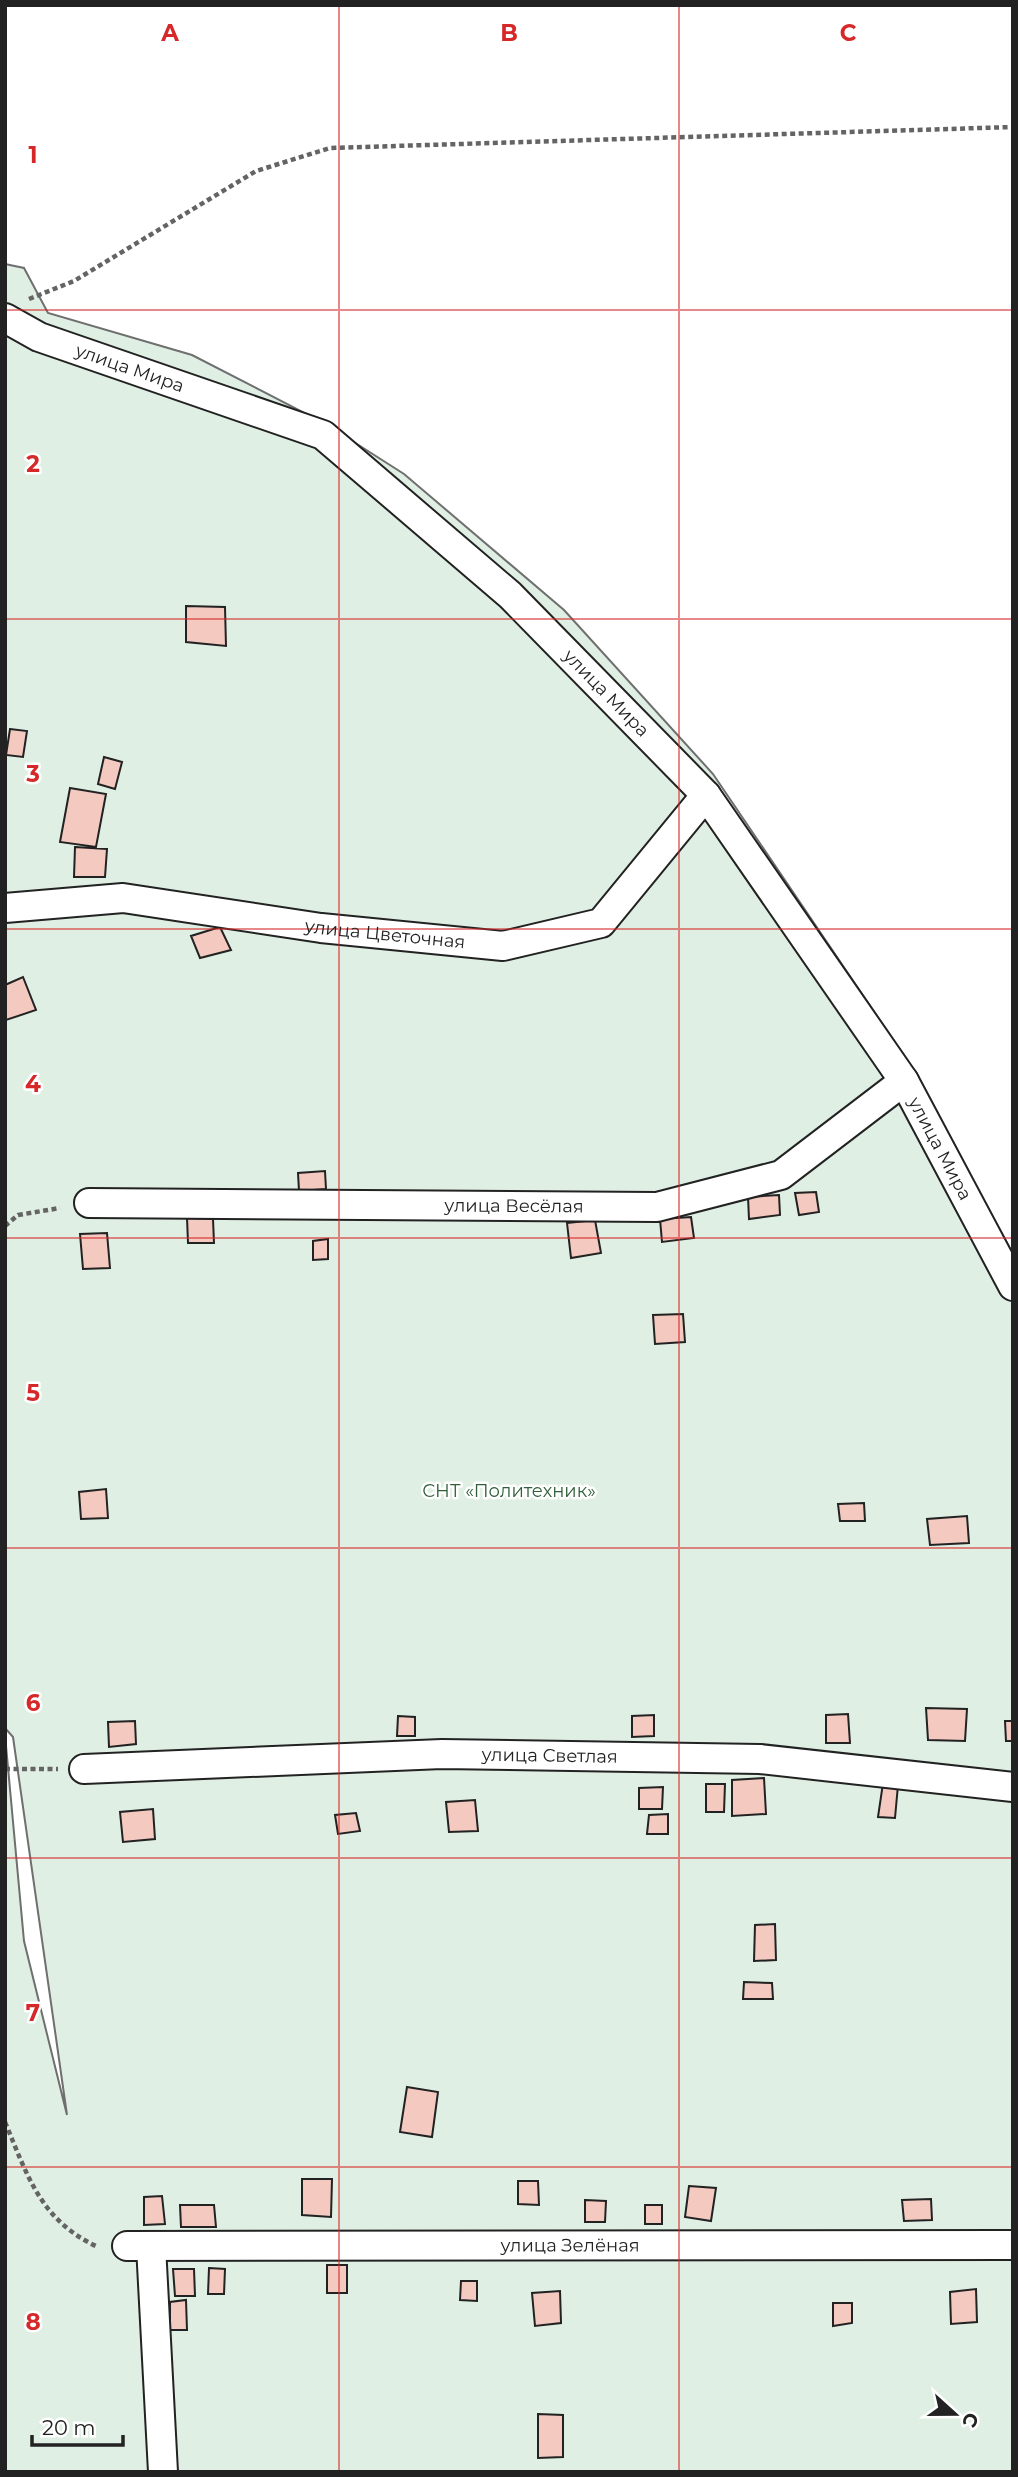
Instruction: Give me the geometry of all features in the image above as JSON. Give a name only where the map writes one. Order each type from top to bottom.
[{"type":"street","name":"улица Мира","points":[[11,311],[39,337],[323,435],[510,596],[706,795],[904,1081],[1013,1286]]},
{"type":"street","name":"улица Цветочная","points":[[5,908],[123,898],[321,928],[503,946],[601,923],[706,795]]},
{"type":"street","name":"улица Весёлая","points":[[89,1203],[657,1207],[782,1175],[904,1081]]},
{"type":"street","name":"улица Светлая","points":[[84,1769],[442,1754],[760,1759],[1013,1787]]},
{"type":"street","name":"улица Зелёная","points":[[139,2246],[1013,2245]]},
{"type":"street","points":[[139,2246],[163,2472]]},
{"type":"path","points":[[11,311],[74,281],[256,171],[330,148],[1013,127]]},
{"type":"path","points":[[5,1226],[18,1215],[89,1203]]},
{"type":"path","points":[[5,1769],[84,1769]]},
{"type":"path","points":[[5,2122],[35,2193],[66,2230],[97,2247],[139,2246]]},
{"type":"green space","name":"СНТ «Политехник»","points":[[5,264],[24,268],[48,313],[192,355],[324,423],[404,474],[564,610],[713,774],[906,1059],[1013,1254],[1013,2472],[5,2472],[5,1735],[24,1941],[67,2115],[13,1737],[5,1728]]},
{"type":"building","points":[[186,606],[225,607],[226,646],[186,642]]},
{"type":"building","points":[[10,729],[27,731],[23,757],[6,755]]},
{"type":"building","points":[[104,757],[122,762],[115,789],[98,784]]},
{"type":"building","points":[[70,788],[106,794],[96,847],[60,842]]},
{"type":"building","points":[[75,847],[107,849],[105,877],[74,877]]},
{"type":"building","points":[[220,927],[231,950],[200,958],[191,936]]},
{"type":"building","points":[[23,977],[36,1010],[6,1020],[5,985]]},
{"type":"building","points":[[325,1171],[326,1189],[299,1191],[298,1173]]},
{"type":"building","points":[[816,1192],[819,1212],[799,1215],[795,1193]]},
{"type":"building","points":[[779,1195],[780,1215],[749,1219],[748,1197]]},
{"type":"building","points":[[691,1217],[694,1238],[662,1242],[660,1219]]},
{"type":"building","points":[[187,1218],[213,1219],[214,1243],[188,1243]]},
{"type":"building","points":[[595,1220],[601,1253],[571,1258],[567,1223]]},
{"type":"building","points":[[107,1233],[110,1268],[83,1269],[80,1234]]},
{"type":"building","points":[[328,1239],[328,1259],[313,1260],[313,1241]]},
{"type":"building","points":[[683,1314],[685,1342],[655,1344],[653,1315]]},
{"type":"building","points":[[106,1489],[108,1518],[81,1519],[79,1492]]},
{"type":"building","points":[[864,1503],[865,1521],[840,1521],[838,1504]]},
{"type":"building","points":[[967,1516],[969,1543],[930,1545],[927,1519]]},
{"type":"building","points":[[926,1708],[967,1709],[965,1741],[928,1740]]},
{"type":"building","points":[[848,1714],[850,1743],[826,1743],[826,1715]]},
{"type":"building","points":[[654,1715],[654,1736],[632,1737],[632,1716]]},
{"type":"building","points":[[398,1716],[415,1717],[415,1736],[397,1736]]},
{"type":"building","points":[[135,1721],[136,1744],[109,1747],[108,1722]]},
{"type":"building","points":[[1005,1721],[1013,1721],[1013,1741],[1006,1741]]},
{"type":"building","points":[[764,1778],[766,1814],[732,1816],[732,1780]]},
{"type":"building","points":[[883,1783],[898,1785],[895,1818],[878,1817]]},
{"type":"building","points":[[706,1784],[725,1784],[724,1812],[706,1812]]},
{"type":"building","points":[[663,1787],[662,1809],[639,1809],[639,1788]]},
{"type":"building","points":[[475,1800],[478,1831],[449,1832],[446,1802]]},
{"type":"building","points":[[153,1809],[155,1839],[123,1842],[120,1812]]},
{"type":"building","points":[[356,1813],[360,1831],[338,1834],[335,1815]]},
{"type":"building","points":[[668,1814],[668,1834],[647,1834],[649,1815]]},
{"type":"building","points":[[775,1924],[776,1960],[754,1961],[755,1925]]},
{"type":"building","points":[[744,1982],[772,1983],[773,1999],[743,1999]]},
{"type":"building","points":[[407,2087],[438,2092],[432,2137],[400,2132]]},
{"type":"building","points":[[302,2179],[332,2179],[331,2217],[302,2215]]},
{"type":"building","points":[[518,2181],[538,2181],[539,2205],[518,2204]]},
{"type":"building","points":[[689,2186],[716,2188],[711,2221],[685,2217]]},
{"type":"building","points":[[162,2196],[165,2224],[144,2225],[144,2197]]},
{"type":"building","points":[[931,2199],[932,2220],[904,2221],[902,2200]]},
{"type":"building","points":[[585,2200],[606,2201],[605,2222],[585,2222]]},
{"type":"building","points":[[180,2205],[214,2205],[216,2227],[181,2227]]},
{"type":"building","points":[[645,2205],[662,2205],[662,2224],[645,2224]]},
{"type":"building","points":[[327,2265],[347,2265],[347,2293],[327,2293]]},
{"type":"building","points":[[209,2268],[225,2269],[224,2294],[208,2294]]},
{"type":"building","points":[[173,2269],[194,2269],[195,2296],[175,2296]]},
{"type":"building","points":[[461,2281],[477,2281],[477,2301],[460,2300]]},
{"type":"building","points":[[976,2289],[977,2322],[951,2324],[950,2292]]},
{"type":"building","points":[[560,2291],[561,2323],[535,2326],[532,2293]]},
{"type":"building","points":[[186,2300],[187,2330],[170,2330],[170,2302]]},
{"type":"building","points":[[833,2303],[852,2303],[852,2323],[833,2326]]},
{"type":"building","points":[[538,2414],[563,2415],[563,2457],[538,2458]]}]
